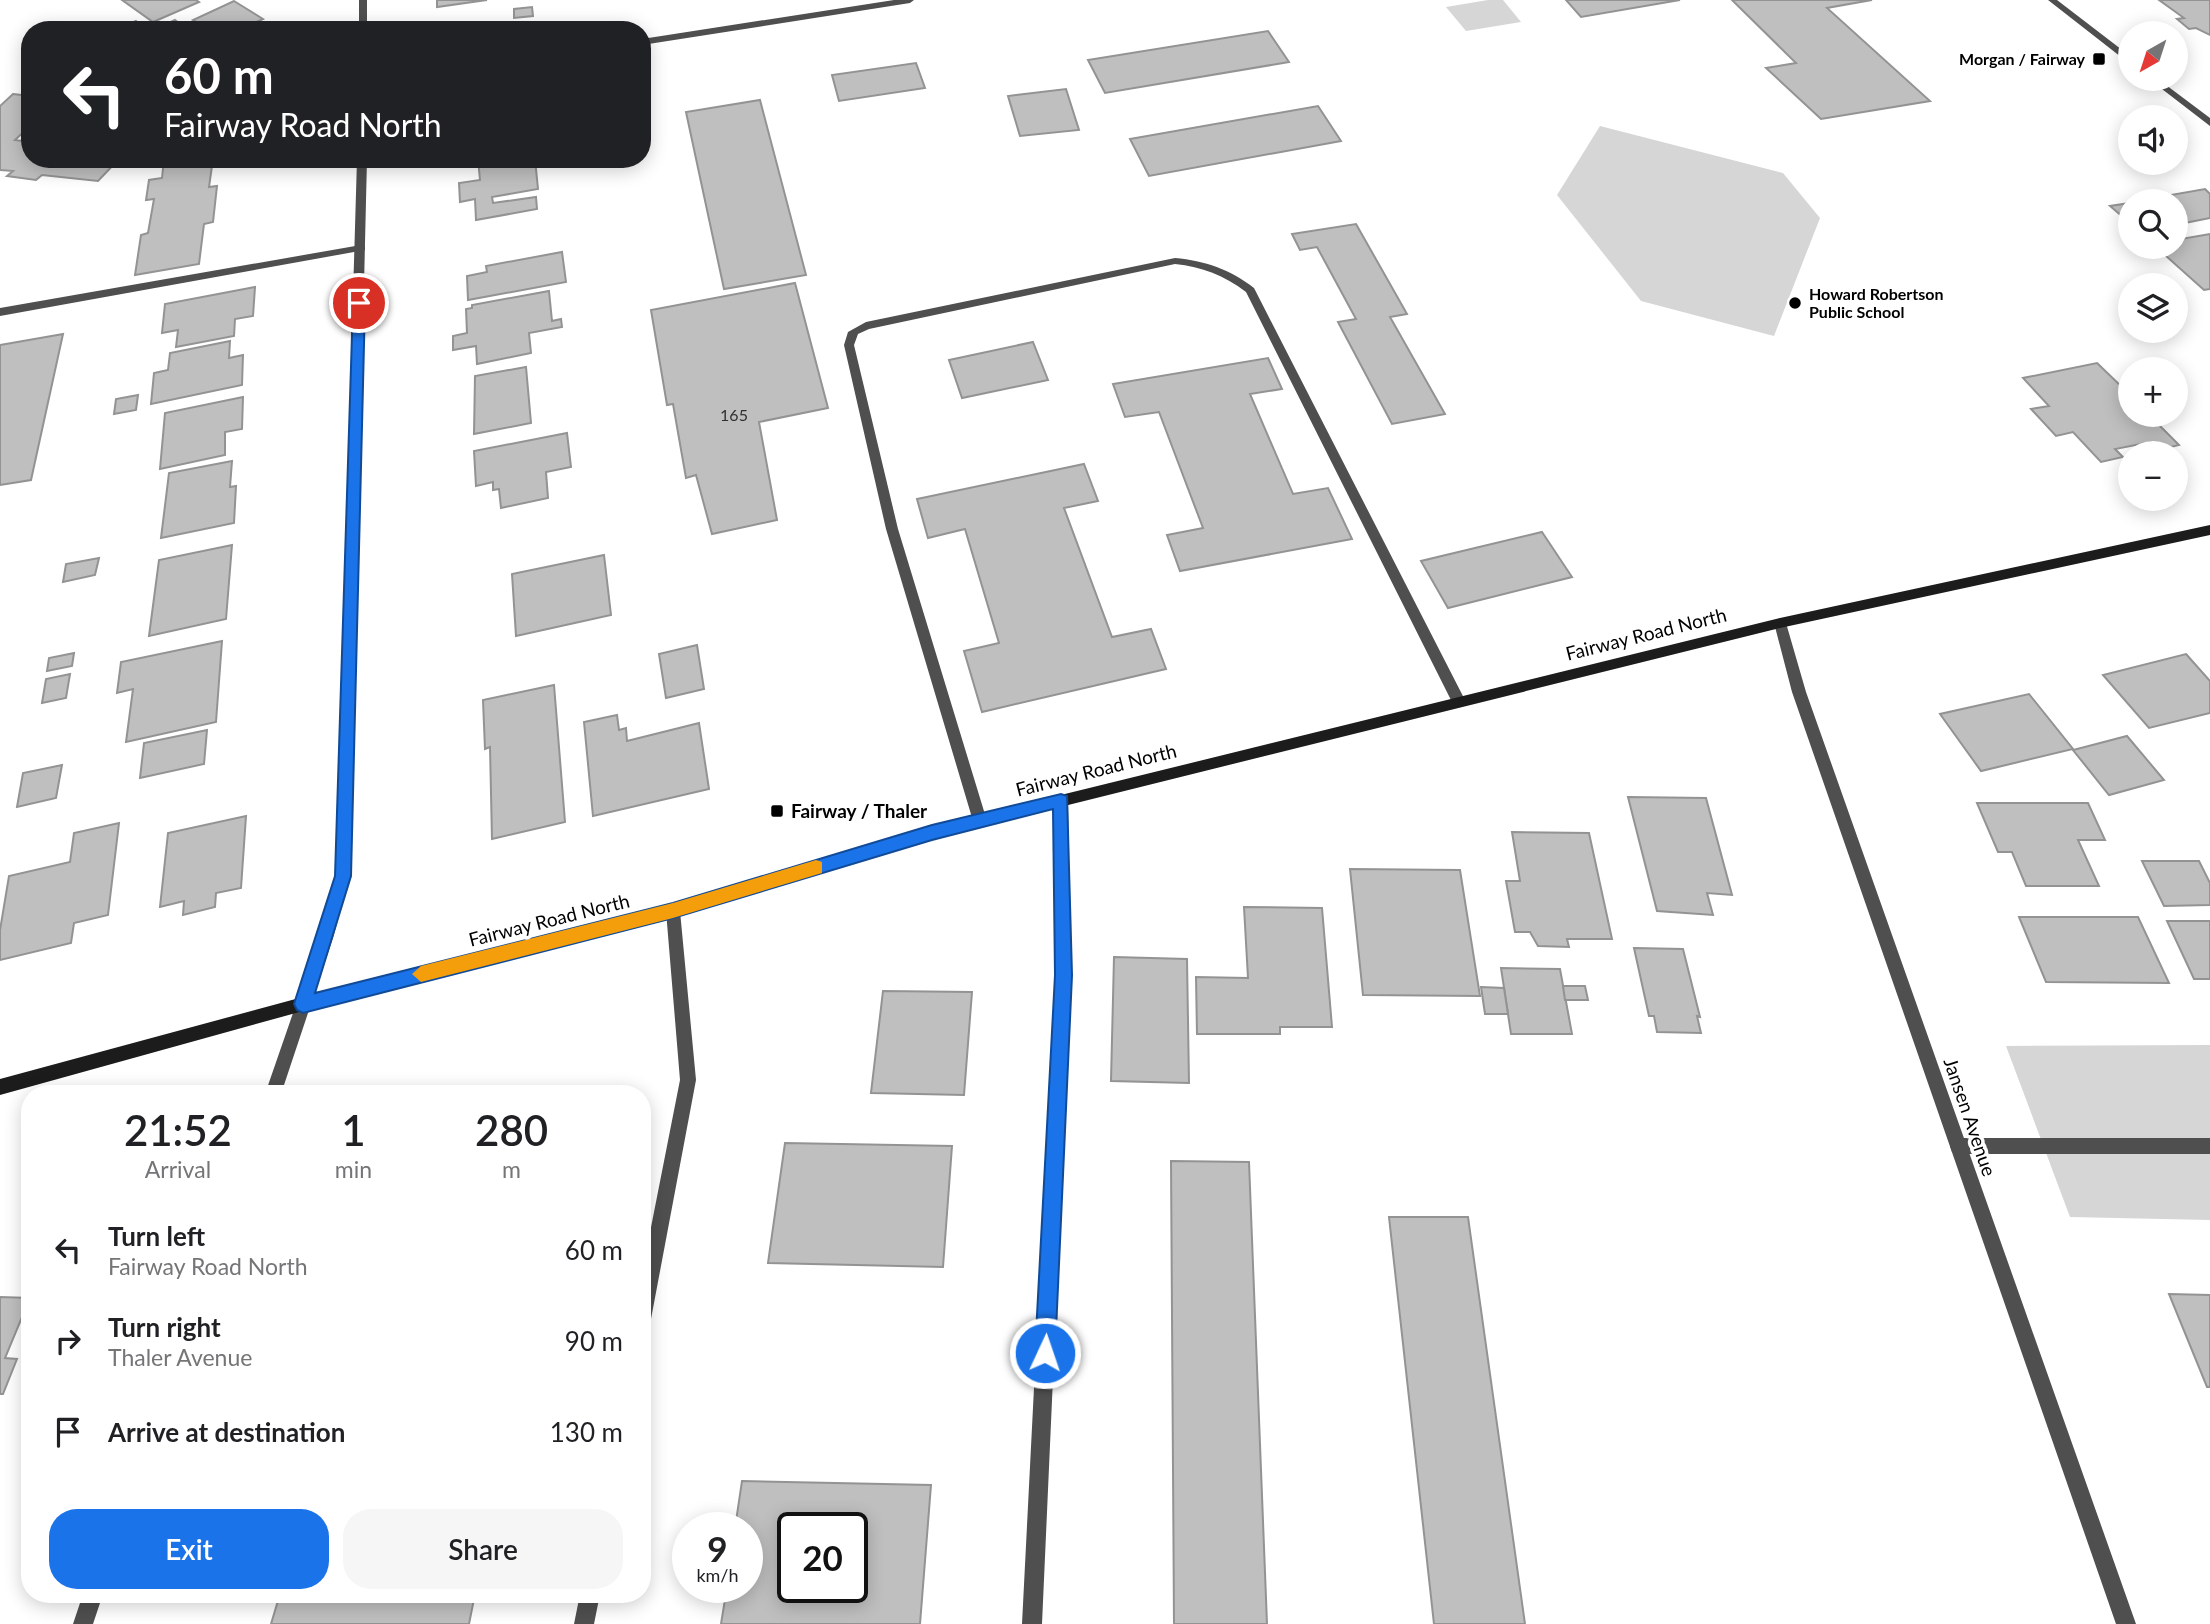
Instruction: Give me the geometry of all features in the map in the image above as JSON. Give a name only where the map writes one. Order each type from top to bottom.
[{"type":"main road","name":"Fairway Road North","points":[[0,1087],[303,1004],[673,911],[980,821],[1780,623],[2210,530]]},
{"type":"street","points":[[363,0],[363,21]]},
{"type":"street","points":[[651,41],[910,0]]},
{"type":"street","points":[[2052,0],[2118,52]]},
{"type":"street","points":[[2169,91],[2210,123]]},
{"type":"street","points":[[276,1085],[343,876],[362,168]]},
{"type":"street","points":[[0,312],[361,248]]},
{"type":"street","points":[[980,821],[892,529],[849,345],[853,332],[866,326],[1175,261],[1205,264],[1233,276],[1250,290],[1459,702]]},
{"type":"street","name":"Jansen Avenue","points":[[1780,623],[1799,692],[2126,1624]]},
{"type":"street","points":[[1032,1624],[1063,975],[1061,801]]},
{"type":"street","points":[[651,1272],[688,1080],[673,911]]},
{"type":"street","points":[[1958,1146],[2210,1146]]},
{"type":"street","points":[[83,1624],[90,1603]]},
{"type":"street","points":[[584,1624],[588,1603]]},
{"type":"shaded area","points":[[1503,0],[1521,22],[1466,31],[1446,7]]},
{"type":"shaded area","points":[[1600,126],[1783,173],[1820,218],[1774,336],[1641,301],[1557,195]]},
{"type":"shaded area","points":[[2210,1045],[2210,1220],[2070,1217],[2006,1046]]},
{"type":"building","points":[[122,0],[199,2],[155,21]]},
{"type":"building","points":[[437,0],[487,0],[437,7]]},
{"type":"building","points":[[1566,0],[1680,0],[1581,17]]},
{"type":"building","points":[[1732,0],[1872,0],[1827,8],[1930,101],[1821,119],[1766,68],[1796,63]]},
{"type":"building","points":[[2159,0],[2210,0],[2210,35],[2196,28],[2189,29],[2188,21],[2177,19],[2184,18]]},
{"type":"building","points":[[234,1],[263,19],[259,21],[193,20]]},
{"type":"building","points":[[532,7],[533,16],[514,18],[514,9]]},
{"type":"building","points":[[1268,31],[1289,62],[1105,93],[1088,60]]},
{"type":"building","points":[[916,63],[925,88],[839,101],[832,75]]},
{"type":"building","points":[[1066,89],[1079,130],[1020,136],[1008,96]]},
{"type":"building","points":[[13,94],[21,95],[21,134],[15,140],[21,141],[21,168],[110,168],[98,181],[42,175],[36,180],[7,176],[13,171],[0,170],[0,106]]},
{"type":"building","points":[[760,100],[806,275],[724,289],[686,112]]},
{"type":"building","points":[[1318,106],[1341,141],[1149,176],[1130,139]]},
{"type":"building","points":[[163,168],[212,168],[209,187],[217,186],[213,222],[204,224],[199,264],[135,275],[141,235],[148,233],[154,199],[146,200],[149,180],[162,178]]},
{"type":"building","points":[[479,168],[536,168],[538,189],[492,197],[493,203],[536,197],[537,209],[476,220],[475,199],[460,202],[459,183],[480,180]]},
{"type":"building","points":[[2205,189],[2210,194],[2210,218],[2188,222],[2188,192]]},
{"type":"building","points":[[2118,205],[2118,213],[2110,206]]},
{"type":"building","points":[[1356,224],[1407,314],[1390,317],[1445,414],[1392,424],[1338,322],[1356,319],[1317,247],[1300,250],[1292,234]]},
{"type":"building","points":[[2210,234],[2210,289],[2204,290],[2169,259],[2188,259],[2188,238]]},
{"type":"building","points":[[562,252],[566,282],[468,300],[467,276],[487,272],[486,266]]},
{"type":"building","points":[[795,283],[828,408],[759,422],[777,520],[712,534],[696,475],[686,478],[673,404],[667,405],[651,310]]},
{"type":"building","points":[[255,287],[253,316],[235,319],[234,336],[176,347],[178,330],[162,333],[165,304]]},
{"type":"building","points":[[549,291],[552,321],[561,319],[562,327],[529,333],[531,353],[477,364],[476,346],[453,350],[453,336],[467,333],[466,309],[472,308],[472,305]]},
{"type":"building","points":[[63,334],[31,480],[0,485],[0,345]]},
{"type":"building","points":[[230,341],[229,358],[243,355],[242,385],[151,404],[154,373],[168,370],[170,353]]},
{"type":"building","points":[[1033,342],[1048,380],[962,398],[949,360]]},
{"type":"building","points":[[1268,358],[1282,389],[1250,394],[1293,494],[1328,488],[1352,539],[1180,571],[1167,535],[1203,528],[1159,412],[1125,417],[1113,384]]},
{"type":"building","points":[[2097,363],[2118,383],[2118,427],[2161,427],[2175,441],[2118,441],[2118,448],[2115,449],[2118,458],[2101,462],[2073,432],[2056,436],[2031,409],[2049,406],[2023,378]]},
{"type":"building","points":[[526,367],[531,423],[474,434],[475,376]]},
{"type":"building","points":[[138,395],[136,410],[114,414],[116,399]]},
{"type":"building","points":[[243,397],[242,429],[225,432],[225,455],[160,469],[165,413]]},
{"type":"building","points":[[567,433],[571,467],[546,472],[548,498],[501,508],[499,489],[493,490],[493,482],[476,486],[474,451]]},
{"type":"building","points":[[232,461],[230,487],[236,486],[234,523],[161,538],[169,473]]},
{"type":"building","points":[[1084,464],[1098,501],[1064,508],[1112,637],[1151,629],[1166,669],[982,712],[964,651],[999,643],[965,529],[928,538],[917,499]]},
{"type":"building","points":[[1542,532],[1572,577],[1448,608],[1421,561]]},
{"type":"building","points":[[232,545],[226,619],[149,636],[159,560]]},
{"type":"building","points":[[604,555],[611,615],[516,636],[512,574]]},
{"type":"building","points":[[99,558],[95,575],[63,582],[66,564]]},
{"type":"building","points":[[222,641],[216,722],[126,742],[133,689],[117,693],[121,662]]},
{"type":"building","points":[[697,645],[704,689],[666,698],[659,654]]},
{"type":"building","points":[[74,653],[72,666],[47,671],[49,658]]},
{"type":"building","points":[[2186,654],[2210,681],[2210,713],[2149,728],[2103,675]]},
{"type":"building","points":[[70,674],[66,698],[42,703],[46,679]]},
{"type":"building","points":[[554,685],[565,822],[492,839],[490,747],[485,749],[483,700]]},
{"type":"building","points":[[2029,694],[2073,749],[1981,771],[1940,714]]},
{"type":"building","points":[[617,715],[619,730],[626,728],[627,741],[699,723],[709,789],[593,816],[584,722]]},
{"type":"building","points":[[207,730],[204,764],[140,778],[144,743]]},
{"type":"building","points":[[2127,736],[2164,780],[2109,795],[2073,750]]},
{"type":"building","points":[[62,765],[56,798],[17,807],[23,773]]},
{"type":"building","points":[[1628,797],[1706,798],[1732,895],[1707,893],[1713,915],[1657,911]]},
{"type":"building","points":[[1977,803],[2088,803],[2105,840],[2078,840],[2099,886],[2026,886],[2012,852],[1998,852]]},
{"type":"building","points":[[246,816],[241,888],[216,893],[215,907],[183,915],[184,901],[160,907],[168,833]]},
{"type":"building","points":[[119,823],[108,915],[74,923],[71,943],[0,960],[0,930],[9,876],[70,862],[74,833]]},
{"type":"building","points":[[1512,832],[1589,833],[1612,939],[1567,939],[1569,947],[1538,946],[1530,932],[1515,932],[1506,881],[1520,881]]},
{"type":"building","points":[[2142,861],[2199,861],[2210,883],[2210,905],[2164,906]]},
{"type":"building","points":[[1350,869],[1460,870],[1480,996],[1363,995]]},
{"type":"building","points":[[1244,907],[1322,908],[1332,1027],[1280,1027],[1280,1034],[1197,1034],[1196,977],[1248,978]]},
{"type":"building","points":[[2019,917],[2138,917],[2169,983],[2046,982]]},
{"type":"building","points":[[2167,921],[2210,921],[2210,979],[2194,979]]},
{"type":"building","points":[[1634,948],[1683,949],[1700,1017],[1697,1016],[1701,1033],[1657,1032],[1654,1016],[1649,1016]]},
{"type":"building","points":[[1114,957],[1187,959],[1189,1083],[1111,1081]]},
{"type":"building","points":[[1501,968],[1560,969],[1572,1034],[1511,1034]]},
{"type":"building","points":[[1563,986],[1585,986],[1588,1000],[1565,1000]]},
{"type":"building","points":[[1481,987],[1504,988],[1508,1014],[1485,1014]]},
{"type":"building","points":[[883,991],[972,992],[964,1095],[871,1093]]},
{"type":"building","points":[[785,1143],[952,1146],[943,1267],[768,1263]]},
{"type":"building","points":[[1171,1161],[1249,1162],[1267,1624],[1174,1624]]},
{"type":"building","points":[[1389,1217],[1468,1217],[1525,1624],[1434,1624]]},
{"type":"building","points":[[2169,1294],[2210,1295],[2210,1387],[2207,1387]]},
{"type":"building","points":[[0,1297],[21,1298],[21,1320],[5,1358],[17,1359],[3,1394],[0,1394]]},
{"type":"building","points":[[742,1481],[931,1485],[920,1624],[721,1624],[724,1603],[763,1603],[763,1512],[737,1512]]},
{"type":"building","points":[[277,1603],[473,1603],[469,1624],[271,1624]]},
{"type":"slow traffic","points":[[421,974],[673,911],[816,867]]},
{"type":"place","name":"Morgan / Fairway","points":[[2099,59]]},
{"type":"place","name":"Howard Robertson Public School","points":[[1795,303]]},
{"type":"place","name":"Fairway / Thaler","points":[[777,811]]},
{"type":"route","points":[[359,303],[343,876],[326,938],[303,1004],[673,911],[932,832],[1061,801],[1063,975],[1045,1353]]}]
